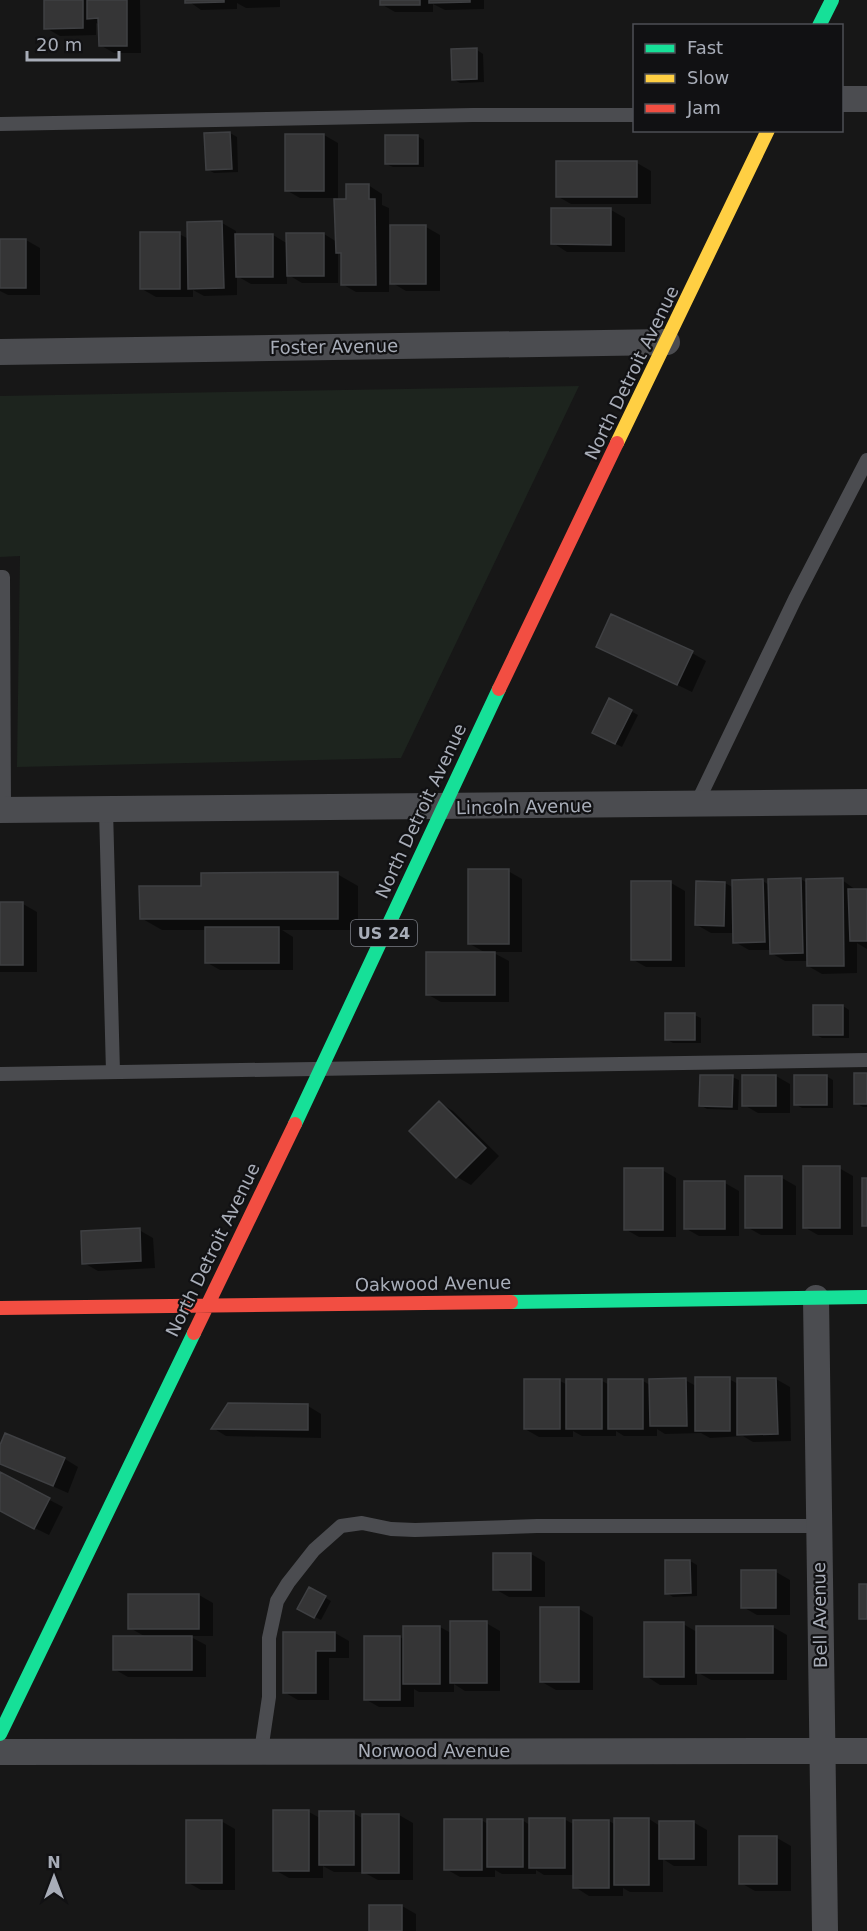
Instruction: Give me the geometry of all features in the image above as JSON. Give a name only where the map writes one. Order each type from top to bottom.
[{"type":"main road","points":[[820,24],[832,0]]},
{"type":"main road","name":"North Detroit Avenue","points":[[0,1734],[322,1068],[442,808],[767,132]]},
{"type":"main road","name":"Oakwood Avenue","points":[[0,1308],[867,1298]]},
{"type":"street","points":[[843,99],[867,99]]},
{"type":"street","name":"Foster Avenue","points":[[0,352],[667,342]]},
{"type":"street","name":"Lincoln Avenue","points":[[2,810],[442,808],[867,802]]},
{"type":"street","name":"Bell Avenue","points":[[816,1298],[825,1931]]},
{"type":"street","name":"Norwood Avenue","points":[[0,1752],[867,1751]]},
{"type":"lane","points":[[0,124],[473,115],[633,115]]},
{"type":"lane","points":[[696,805],[795,599],[867,460]]},
{"type":"lane","points":[[0,577],[3,577],[2,810]]},
{"type":"lane","points":[[106,810],[113,1072]]},
{"type":"lane","points":[[0,1074],[867,1060]]},
{"type":"lane","points":[[261,1751],[269,1697],[269,1638],[277,1602],[314,1550],[341,1526],[362,1523],[391,1529],[415,1530],[537,1526],[819,1526]]},
{"type":"shaded area","points":[[579,386],[401,758],[17,767],[20,556],[0,557],[0,396]]},
{"type":"building","points":[[44,0],[83,0],[83,28],[44,29]]},
{"type":"building","points":[[87,0],[127,0],[127,46],[99,46],[98,18],[87,19]]},
{"type":"building","points":[[185,0],[224,0],[224,2],[185,3]]},
{"type":"building","points":[[380,0],[420,0],[420,5],[380,5]]},
{"type":"building","points":[[429,0],[470,0],[470,2],[429,3]]},
{"type":"building","points":[[477,48],[477,79],[452,80],[451,49]]},
{"type":"building","points":[[230,132],[232,169],[206,170],[204,133]]},
{"type":"building","points":[[285,134],[324,134],[324,191],[285,191]]},
{"type":"building","points":[[385,135],[418,135],[418,164],[385,164]]},
{"type":"building","points":[[556,161],[637,161],[637,197],[556,197]]},
{"type":"building","points":[[346,184],[369,184],[369,199],[375,199],[376,285],[341,285],[341,253],[336,253],[334,199],[346,199]]},
{"type":"building","points":[[551,208],[611,208],[611,245],[551,244]]},
{"type":"building","points":[[222,221],[224,288],[188,289],[187,222]]},
{"type":"building","points":[[390,225],[426,225],[426,284],[390,284]]},
{"type":"building","points":[[140,232],[180,232],[180,289],[140,289]]},
{"type":"building","points":[[286,233],[324,233],[324,276],[287,276]]},
{"type":"building","points":[[235,234],[273,234],[273,277],[236,277]]},
{"type":"building","points":[[0,239],[26,239],[26,288],[0,288]]},
{"type":"building","points":[[611,614],[693,651],[677,685],[596,647]]},
{"type":"building","points":[[609,698],[632,710],[615,744],[592,733]]},
{"type":"building","points":[[468,869],[509,869],[509,944],[468,944]]},
{"type":"building","points":[[338,872],[338,919],[140,919],[139,886],[201,886],[201,873]]},
{"type":"building","points":[[801,878],[803,953],[770,954],[768,879]]},
{"type":"building","points":[[843,878],[844,966],[807,966],[806,879]]},
{"type":"building","points":[[763,879],[765,942],[733,943],[732,880]]},
{"type":"building","points":[[631,881],[671,881],[671,960],[631,960]]},
{"type":"building","points":[[696,881],[725,882],[724,926],[695,925]]},
{"type":"building","points":[[848,889],[867,889],[867,941],[850,941]]},
{"type":"building","points":[[0,902],[23,902],[23,965],[0,965]]},
{"type":"building","points":[[205,927],[279,927],[279,963],[205,963]]},
{"type":"building","points":[[426,952],[495,952],[495,995],[426,995]]},
{"type":"building","points":[[813,1005],[843,1005],[843,1035],[813,1035]]},
{"type":"building","points":[[665,1013],[695,1013],[695,1040],[665,1040]]},
{"type":"building","points":[[854,1073],[867,1073],[867,1104],[854,1104]]},
{"type":"building","points":[[700,1075],[733,1075],[732,1107],[699,1106]]},
{"type":"building","points":[[742,1075],[776,1075],[776,1106],[742,1106]]},
{"type":"building","points":[[794,1075],[827,1075],[827,1105],[794,1105]]},
{"type":"building","points":[[439,1101],[486,1148],[456,1178],[409,1131]]},
{"type":"building","points":[[803,1166],[840,1166],[840,1228],[803,1228]]},
{"type":"building","points":[[624,1168],[663,1168],[663,1230],[624,1230]]},
{"type":"building","points":[[745,1176],[782,1176],[782,1228],[745,1228]]},
{"type":"building","points":[[862,1178],[867,1178],[867,1226],[862,1226]]},
{"type":"building","points":[[684,1181],[725,1181],[725,1229],[684,1229]]},
{"type":"building","points":[[140,1228],[141,1261],[82,1264],[81,1231]]},
{"type":"building","points":[[695,1377],[730,1377],[730,1431],[695,1431]]},
{"type":"building","points":[[686,1378],[687,1426],[650,1426],[649,1379]]},
{"type":"building","points":[[737,1378],[776,1378],[778,1434],[737,1435]]},
{"type":"building","points":[[524,1379],[560,1379],[560,1429],[524,1429]]},
{"type":"building","points":[[566,1379],[602,1379],[602,1429],[566,1429]]},
{"type":"building","points":[[608,1379],[643,1379],[643,1429],[608,1429]]},
{"type":"building","points":[[228,1403],[308,1404],[308,1430],[211,1429]]},
{"type":"building","points":[[5,1433],[65,1458],[53,1486],[0,1464],[0,1445]]},
{"type":"building","points":[[0,1472],[50,1498],[34,1529],[0,1511]]},
{"type":"building","points":[[493,1553],[531,1553],[531,1590],[493,1590]]},
{"type":"building","points":[[665,1560],[690,1560],[691,1593],[665,1594]]},
{"type":"building","points":[[741,1570],[776,1570],[776,1608],[741,1608]]},
{"type":"building","points":[[859,1584],[867,1584],[867,1619],[859,1619]]},
{"type":"building","points":[[309,1587],[326,1596],[314,1618],[297,1609]]},
{"type":"building","points":[[128,1594],[199,1594],[199,1629],[128,1629]]},
{"type":"building","points":[[540,1607],[579,1607],[579,1682],[540,1682]]},
{"type":"building","points":[[450,1621],[487,1621],[487,1683],[450,1683]]},
{"type":"building","points":[[644,1622],[684,1622],[684,1677],[644,1677]]},
{"type":"building","points":[[403,1626],[440,1626],[440,1684],[403,1684]]},
{"type":"building","points":[[696,1626],[773,1626],[773,1673],[696,1673]]},
{"type":"building","points":[[283,1632],[335,1632],[335,1651],[316,1651],[316,1693],[283,1693]]},
{"type":"building","points":[[113,1636],[192,1636],[192,1670],[113,1670]]},
{"type":"building","points":[[364,1636],[400,1636],[400,1700],[364,1700]]},
{"type":"building","points":[[273,1810],[309,1810],[309,1871],[273,1871]]},
{"type":"building","points":[[319,1811],[354,1811],[354,1865],[319,1865]]},
{"type":"building","points":[[362,1814],[399,1814],[399,1873],[362,1873]]},
{"type":"building","points":[[529,1818],[565,1818],[565,1868],[529,1868]]},
{"type":"building","points":[[614,1818],[649,1818],[649,1885],[614,1885]]},
{"type":"building","points":[[444,1819],[482,1819],[482,1870],[444,1870]]},
{"type":"building","points":[[487,1819],[523,1819],[523,1867],[487,1867]]},
{"type":"building","points":[[186,1820],[222,1820],[222,1883],[186,1883]]},
{"type":"building","points":[[573,1820],[609,1820],[609,1888],[573,1888]]},
{"type":"building","points":[[659,1821],[694,1821],[694,1859],[659,1859]]},
{"type":"building","points":[[739,1836],[777,1836],[777,1884],[739,1884]]},
{"type":"building","points":[[369,1905],[402,1905],[402,1931],[369,1931]]},
{"type":"traffic: fast","points":[[820,24],[832,0]]},
{"type":"traffic: fast","points":[[295,1124],[499,689]]},
{"type":"traffic: fast","points":[[511,1302],[867,1297]]},
{"type":"traffic: fast","points":[[0,1734],[194,1333]]},
{"type":"traffic: slow","points":[[617,443],[767,132]]},
{"type":"traffic: jam","points":[[499,689],[617,443]]},
{"type":"traffic: jam","points":[[194,1333],[295,1124]]},
{"type":"traffic: jam","points":[[0,1308],[511,1302]]}]
